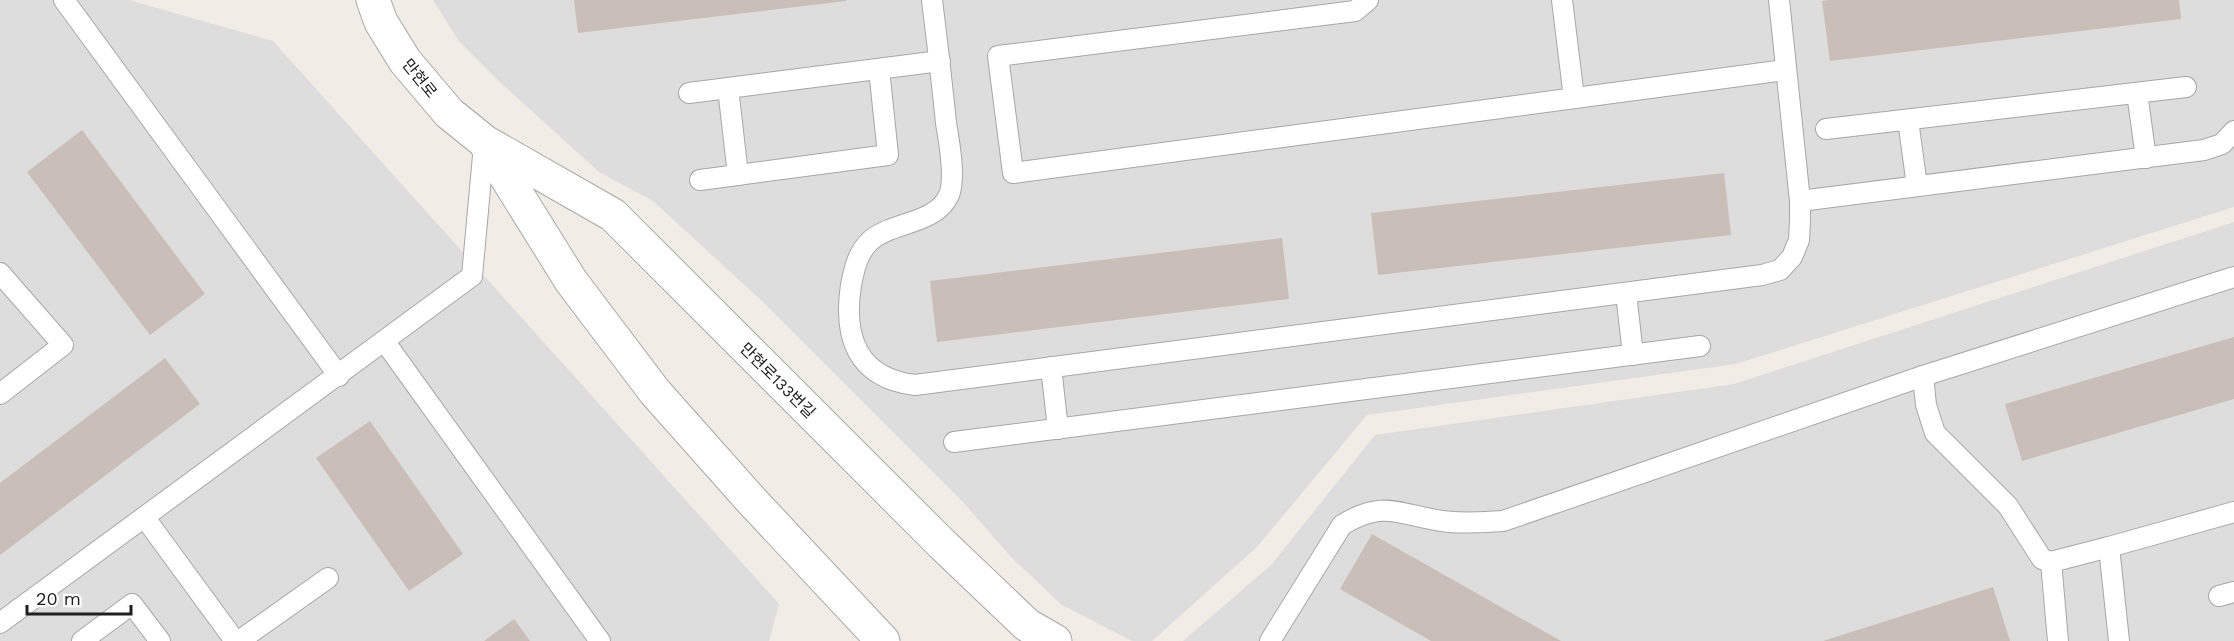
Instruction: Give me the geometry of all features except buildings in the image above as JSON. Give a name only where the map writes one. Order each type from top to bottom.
[{"type":"street","name":"만현로","points":[[373,0],[381,22],[405,61],[449,113],[485,142]]},
{"type":"street","points":[[485,142],[571,281],[655,392],[751,500],[883,641]]},
{"type":"street","name":"만현로133번길","points":[[485,142],[613,215],[1027,625],[1056,641]]},
{"type":"lane","points":[[64,0],[339,376]]},
{"type":"lane","points":[[932,0],[950,152],[950,194],[942,206],[928,215],[885,232],[869,242],[858,256],[849,301],[851,338],[859,354],[886,377],[900,383],[915,385],[1762,275],[1780,270],[1792,257],[1799,240],[1800,201],[1779,0]]},
{"type":"lane","points":[[1368,0],[1355,11],[998,56],[1013,173],[1785,70]]},
{"type":"lane","points":[[1562,0],[1574,98]]},
{"type":"lane","points":[[689,93],[940,61]]},
{"type":"lane","points":[[700,180],[888,155],[879,69]]},
{"type":"lane","points":[[1826,129],[2186,87]]},
{"type":"lane","points":[[729,88],[738,175]]},
{"type":"lane","points":[[2137,93],[2146,158]]},
{"type":"lane","points":[[1908,120],[1917,186]]},
{"type":"lane","points":[[1800,201],[2204,150],[2222,144],[2234,131]]},
{"type":"lane","points":[[0,623],[472,276],[485,142]]},
{"type":"lane","points":[[0,273],[63,345],[0,394]]},
{"type":"lane","points":[[1269,641],[1342,525],[1357,515],[1389,509],[1442,521],[1503,521],[1923,376],[2234,277]]},
{"type":"lane","points":[[1626,293],[1633,355]]},
{"type":"lane","points":[[385,342],[600,641]]},
{"type":"lane","points":[[954,442],[1700,346]]},
{"type":"lane","points":[[1051,367],[1058,429]]},
{"type":"lane","points":[[1923,376],[1926,405],[1935,433],[2008,506],[2042,559],[2051,562],[2234,512]]},
{"type":"lane","points":[[145,518],[237,641],[328,578]]},
{"type":"lane","points":[[2109,547],[2119,641]]},
{"type":"lane","points":[[2051,562],[2058,641]]},
{"type":"lane","points":[[82,641],[132,604],[160,641]]},
{"type":"shaded area","points":[[0,0],[129,0],[273,41],[779,604],[769,641],[0,641]]},
{"type":"shaded area","points":[[433,0],[2234,0],[2234,207],[1736,364],[1367,415],[1257,547],[1152,641],[1132,641],[1062,605],[1012,558],[963,502],[762,301],[653,201],[599,172],[502,84],[459,41]]},
{"type":"shaded area","points":[[2234,222],[2234,641],[1183,641],[1272,564],[1375,435],[1734,384]]}]
